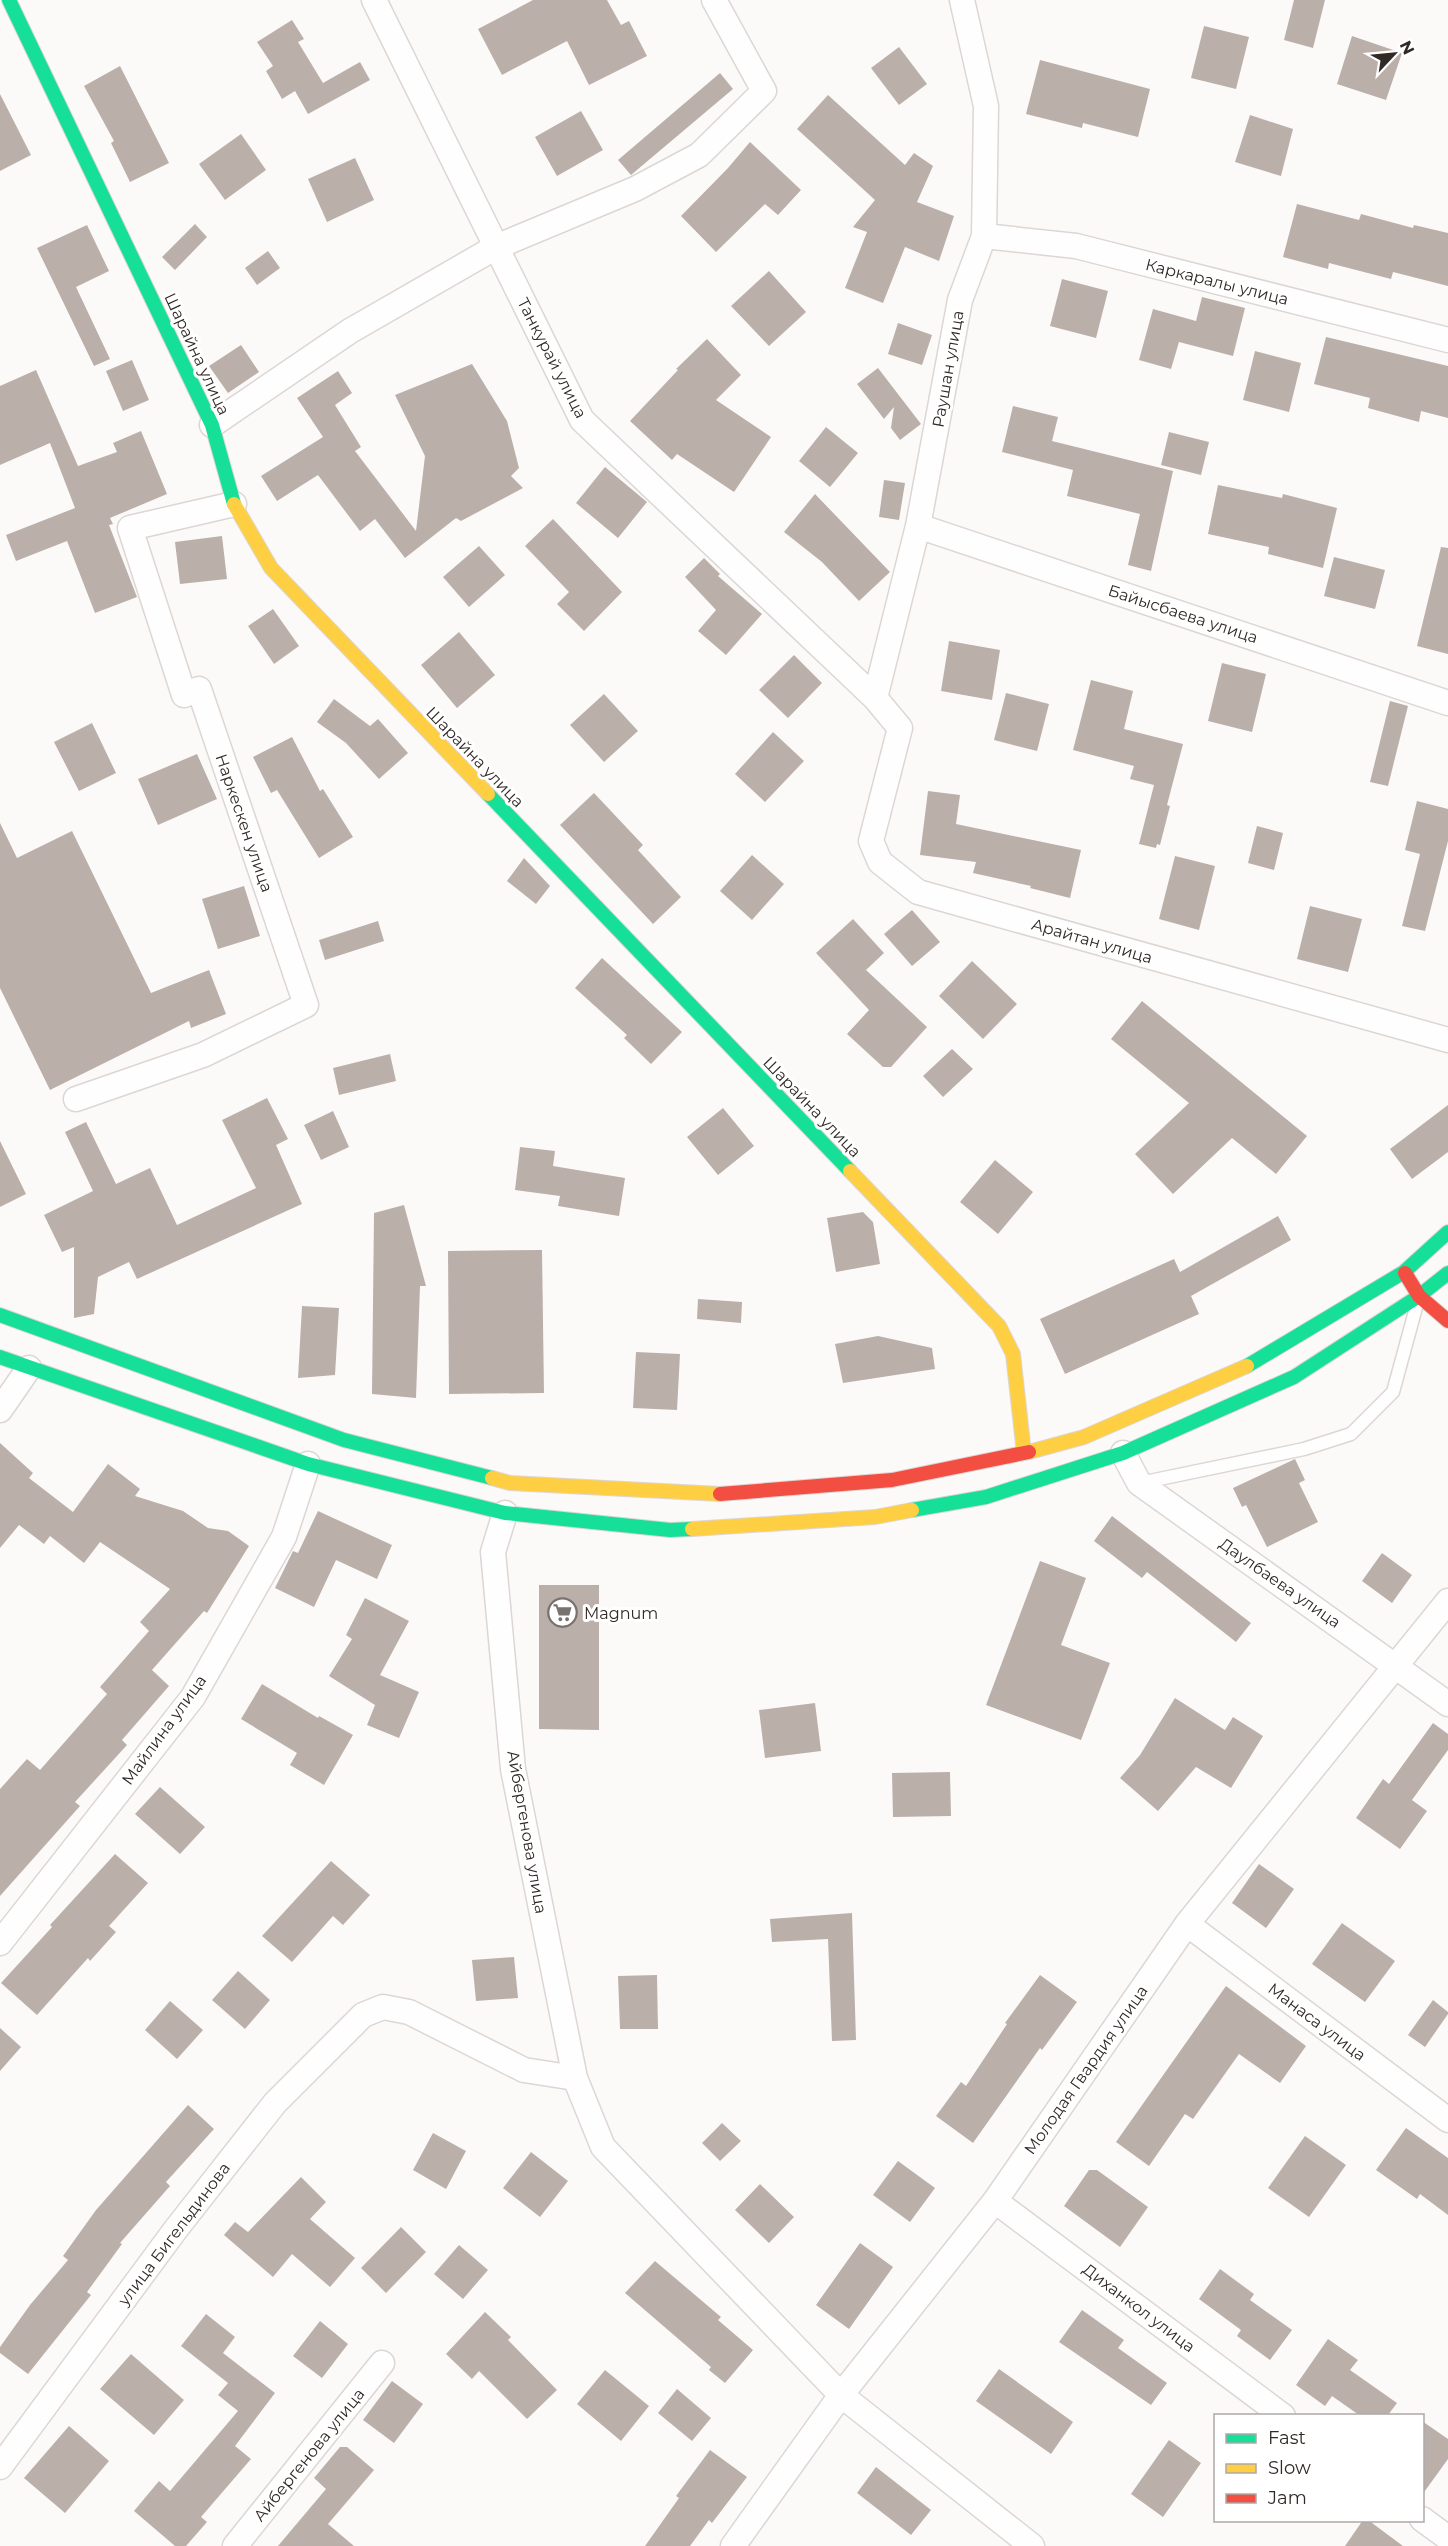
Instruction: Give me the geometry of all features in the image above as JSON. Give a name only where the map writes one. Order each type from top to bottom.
[{"type":"main road","name":"Шарайна улица","points":[[9,0],[212,425],[234,504],[272,568],[999,1326],[1012,1354],[1024,1453]]},
{"type":"main road","points":[[0,1316],[344,1440],[510,1483],[724,1494],[892,1480],[1024,1453],[1084,1437],[1253,1364],[1404,1272],[1448,1232]]},
{"type":"main road","points":[[1404,1272],[1419,1296],[1448,1320]]},
{"type":"main road","points":[[0,1357],[308,1464],[505,1513],[670,1530],[875,1517],[986,1497],[1123,1453],[1294,1377],[1419,1296],[1448,1273]]},
{"type":"street","name":"Танкурай улица","points":[[374,0],[582,420],[875,698]]},
{"type":"street","points":[[212,425],[351,331],[496,247],[635,189],[699,155],[764,91],[714,0]]},
{"type":"street","name":"Раушан улица","points":[[875,698],[918,526],[960,300],[984,236],[986,106],[962,0]]},
{"type":"street","name":"Каркаралы улица","points":[[984,236],[1076,246],[1448,340]]},
{"type":"street","name":"Наркескен улица","points":[[76,1099],[203,1055],[306,1005],[199,689],[184,695],[130,528],[234,504]]},
{"type":"street","name":"Байысбаева улица","points":[[918,526],[1448,703]]},
{"type":"street","name":"Арайтан улица","points":[[875,698],[900,728],[871,841],[879,862],[918,892],[1448,1040]]},
{"type":"street","points":[[0,1410],[29,1368]]},
{"type":"street","name":"Даулбаева улица","points":[[1123,1453],[1139,1483],[1448,1704]]},
{"type":"street","name":"Майлина улица","points":[[0,1943],[192,1696],[284,1537],[308,1464]]},
{"type":"street","name":"Айбергенова улица","points":[[505,1513],[493,1552],[513,1769],[574,2078],[603,2147],[841,2395]]},
{"type":"street","name":"Молодая Гвардия улица","points":[[733,2546],[841,2395],[995,2201],[1187,1924],[1448,1601]]},
{"type":"street","name":"Манаса улица","points":[[1187,1924],[1448,2120]]},
{"type":"street","name":"улица Бигельдинова","points":[[0,2467],[176,2229],[275,2103],[363,2015],[383,2007],[409,2012],[524,2070],[574,2078]]},
{"type":"street","name":"Диханкол улица","points":[[995,2201],[1282,2414]]},
{"type":"street","name":"Айбергенова улица","points":[[235,2546],[382,2363]]},
{"type":"street","points":[[841,2395],[1032,2546]]},
{"type":"street","points":[[1424,2520],[1448,2538]]},
{"type":"lane","points":[[1139,1483],[1304,1449],[1350,1434],[1393,1392],[1419,1296]]},
{"type":"building","points":[[533,0],[607,0],[621,25],[629,21],[647,56],[589,85],[567,41],[502,75],[478,29]]},
{"type":"building","points":[[1294,0],[1325,0],[1313,48],[1284,40]]},
{"type":"building","points":[[292,20],[304,39],[298,42],[323,83],[360,62],[370,80],[308,114],[295,91],[282,99],[266,71],[273,66],[257,42]]},
{"type":"building","points":[[1204,26],[1249,37],[1236,89],[1191,78]]},
{"type":"building","points":[[1352,36],[1402,53],[1386,100],[1337,84]]},
{"type":"building","points":[[899,47],[927,84],[899,105],[871,68]]},
{"type":"building","points":[[1040,60],[1150,89],[1138,137],[1083,123],[1082,128],[1026,114]]},
{"type":"building","points":[[120,66],[169,163],[130,182],[111,143],[114,141],[84,86]]},
{"type":"building","points":[[720,73],[733,89],[631,175],[618,160]]},
{"type":"building","points":[[0,94],[31,155],[0,171]]},
{"type":"building","points":[[828,95],[905,165],[914,153],[933,166],[917,202],[954,216],[939,261],[905,247],[883,303],[845,288],[867,232],[853,227],[875,200],[797,129]]},
{"type":"building","points":[[581,111],[603,150],[557,176],[535,137]]},
{"type":"building","points":[[1250,115],[1293,129],[1281,176],[1235,162]]},
{"type":"building","points":[[241,134],[266,170],[225,200],[199,164]]},
{"type":"building","points":[[750,142],[801,190],[778,215],[765,204],[716,252],[681,216]]},
{"type":"building","points":[[355,158],[374,200],[327,222],[308,179]]},
{"type":"building","points":[[1297,204],[1359,220],[1361,214],[1413,228],[1414,225],[1448,233],[1448,286],[1393,272],[1391,279],[1329,263],[1328,269],[1283,257]]},
{"type":"building","points":[[195,224],[207,237],[175,270],[162,257]]},
{"type":"building","points":[[87,225],[109,271],[76,287],[110,359],[94,366],[37,248]]},
{"type":"building","points":[[268,251],[280,268],[257,285],[245,268]]},
{"type":"building","points":[[769,271],[806,312],[769,346],[731,306]]},
{"type":"building","points":[[1062,279],[1108,291],[1096,338],[1050,326]]},
{"type":"building","points":[[1202,297],[1245,308],[1233,356],[1179,342],[1171,369],[1139,360],[1153,309],[1196,321]]},
{"type":"building","points":[[898,323],[932,335],[922,365],[888,354]]},
{"type":"building","points":[[1326,337],[1448,366],[1448,418],[1421,411],[1419,422],[1368,408],[1370,398],[1314,384]]},
{"type":"building","points":[[707,339],[741,375],[716,400],[771,437],[734,492],[677,454],[672,460],[630,421],[678,370],[676,369]]},
{"type":"building","points":[[241,345],[259,372],[228,393],[209,366]]},
{"type":"building","points":[[1255,351],[1301,363],[1289,412],[1243,400]]},
{"type":"building","points":[[132,360],[149,400],[123,411],[106,371]]},
{"type":"building","points":[[472,364],[507,421],[519,468],[511,476],[523,488],[461,521],[456,518],[405,558],[375,519],[360,531],[318,475],[277,501],[261,476],[323,437],[297,398],[338,371],[352,393],[335,405],[361,447],[355,451],[416,531],[425,456],[395,395]]},
{"type":"building","points":[[878,368],[921,424],[900,440],[891,428],[894,407],[884,419],[857,384]]},
{"type":"building","points":[[36,370],[78,466],[117,452],[113,443],[141,431],[167,494],[110,518],[113,524],[109,525],[137,597],[95,613],[67,541],[16,561],[6,535],[75,508],[50,443],[0,465],[0,386]]},
{"type":"building","points":[[1013,406],[1058,417],[1052,441],[1173,471],[1151,571],[1128,565],[1140,514],[1067,496],[1073,470],[1002,452]]},
{"type":"building","points":[[826,427],[858,453],[830,487],[799,461]]},
{"type":"building","points":[[1169,432],[1209,442],[1201,475],[1161,465]]},
{"type":"building","points":[[605,467],[647,502],[618,538],[576,503]]},
{"type":"building","points":[[884,480],[905,483],[899,520],[879,517]]},
{"type":"building","points":[[1218,485],[1282,498],[1283,494],[1337,508],[1323,568],[1268,554],[1269,547],[1208,534]]},
{"type":"building","points":[[815,494],[890,572],[859,601],[822,562],[784,532]]},
{"type":"building","points":[[553,519],[622,592],[584,631],[557,604],[569,592],[525,546]]},
{"type":"building","points":[[222,536],[227,579],[180,584],[175,542]]},
{"type":"building","points":[[479,546],[505,575],[469,607],[443,577]]},
{"type":"building","points":[[1441,547],[1448,548],[1448,654],[1417,646]]},
{"type":"building","points":[[1334,557],[1385,570],[1375,609],[1324,596]]},
{"type":"building","points":[[704,558],[720,574],[718,576],[762,614],[726,655],[698,631],[716,610],[685,577]]},
{"type":"building","points":[[273,609],[299,646],[274,664],[248,626]]},
{"type":"building","points":[[459,632],[495,675],[457,708],[421,665]]},
{"type":"building","points":[[949,641],[1000,650],[992,700],[941,691]]},
{"type":"building","points":[[794,655],[822,683],[788,718],[759,690]]},
{"type":"building","points":[[1222,663],[1266,674],[1252,732],[1208,721]]},
{"type":"building","points":[[1091,680],[1133,691],[1124,729],[1183,744],[1167,805],[1170,806],[1160,845],[1157,844],[1156,848],[1139,844],[1154,785],[1130,779],[1134,766],[1073,750]]},
{"type":"building","points":[[1006,693],[1049,704],[1037,751],[994,740]]},
{"type":"building","points":[[604,694],[638,731],[604,762],[570,725]]},
{"type":"building","points":[[334,699],[370,726],[378,719],[408,753],[379,779],[346,743],[317,722]]},
{"type":"building","points":[[1390,701],[1408,706],[1388,786],[1370,782]]},
{"type":"building","points":[[92,723],[116,773],[79,791],[54,742]]},
{"type":"building","points":[[773,732],[804,761],[765,802],[735,774]]},
{"type":"building","points":[[292,737],[320,791],[323,789],[353,837],[319,858],[277,790],[271,793],[253,757]]},
{"type":"building","points":[[197,754],[217,799],[158,825],[138,779]]},
{"type":"building","points":[[928,791],[960,795],[956,824],[1081,850],[1070,898],[1030,888],[1031,886],[973,873],[976,862],[920,855]]},
{"type":"building","points":[[594,793],[643,845],[638,850],[681,897],[653,924],[560,825]]},
{"type":"building","points":[[1417,801],[1448,809],[1448,841],[1425,931],[1402,926],[1420,854],[1405,850]]},
{"type":"building","points":[[0,823],[17,858],[72,831],[151,993],[209,970],[226,1014],[191,1028],[189,1021],[50,1090],[0,988]]},
{"type":"building","points":[[1257,826],[1283,833],[1274,870],[1248,863]]},
{"type":"building","points":[[752,855],[784,884],[752,920],[720,891]]},
{"type":"building","points":[[1175,856],[1215,866],[1199,930],[1159,919]]},
{"type":"building","points":[[524,858],[550,886],[536,904],[507,881]]},
{"type":"building","points":[[244,886],[260,936],[218,949],[202,899]]},
{"type":"building","points":[[1310,906],[1362,919],[1348,972],[1297,959]]},
{"type":"building","points":[[912,910],[940,942],[912,966],[884,934]]},
{"type":"building","points":[[853,919],[884,953],[866,970],[927,1027],[891,1067],[883,1067],[847,1034],[869,1010],[816,953]]},
{"type":"building","points":[[378,921],[384,941],[325,960],[319,940]]},
{"type":"building","points":[[602,958],[682,1032],[651,1064],[624,1038],[627,1035],[575,988]]},
{"type":"building","points":[[972,961],[1017,1004],[983,1039],[939,996]]},
{"type":"building","points":[[1142,1001],[1307,1136],[1276,1174],[1232,1138],[1173,1194],[1135,1154],[1189,1103],[1111,1039]]},
{"type":"building","points":[[952,1049],[973,1069],[943,1097],[923,1076]]},
{"type":"building","points":[[390,1054],[396,1081],[339,1095],[333,1068]]},
{"type":"building","points":[[267,1098],[288,1139],[276,1145],[302,1204],[137,1279],[129,1262],[98,1277],[94,1314],[74,1318],[74,1247],[62,1252],[44,1215],[93,1191],[65,1132],[86,1122],[116,1184],[150,1168],[177,1225],[256,1188],[222,1120]]},
{"type":"building","points":[[1448,1105],[1448,1152],[1412,1179],[1390,1149]]},
{"type":"building","points":[[723,1108],[754,1146],[718,1175],[687,1137]]},
{"type":"building","points":[[333,1111],[349,1147],[321,1160],[304,1125]]},
{"type":"building","points":[[0,1141],[26,1194],[0,1207]]},
{"type":"building","points":[[520,1147],[555,1151],[553,1166],[625,1178],[619,1216],[558,1206],[560,1196],[515,1190]]},
{"type":"building","points":[[995,1160],[1033,1192],[998,1234],[960,1202]]},
{"type":"building","points":[[404,1205],[426,1286],[420,1286],[416,1398],[372,1394],[374,1213]]},
{"type":"building","points":[[863,1212],[873,1222],[880,1264],[836,1272],[827,1218]]},
{"type":"building","points":[[1278,1216],[1291,1240],[1191,1296],[1199,1314],[1065,1374],[1040,1319],[1174,1259],[1180,1272]]},
{"type":"building","points":[[542,1250],[544,1393],[449,1394],[448,1251]]},
{"type":"building","points":[[698,1299],[742,1302],[741,1323],[697,1319]]},
{"type":"building","points":[[302,1306],[339,1308],[335,1375],[298,1378]]},
{"type":"building","points":[[878,1336],[932,1348],[935,1369],[843,1383],[835,1344]]},
{"type":"building","points":[[636,1352],[680,1354],[677,1410],[633,1408]]},
{"type":"building","points":[[0,1443],[33,1473],[29,1478],[73,1512],[108,1464],[140,1489],[135,1496],[183,1511],[208,1528],[228,1531],[249,1546],[207,1613],[204,1611],[152,1670],[169,1686],[122,1740],[127,1745],[75,1802],[80,1806],[0,1896],[0,1789],[27,1759],[40,1770],[107,1694],[100,1687],[149,1631],[140,1622],[170,1589],[100,1542],[84,1563],[50,1536],[44,1544],[19,1525],[0,1548]]},
{"type":"building","points":[[1295,1459],[1305,1480],[1299,1483],[1318,1522],[1267,1547],[1246,1505],[1242,1507],[1233,1488]]},
{"type":"building","points":[[318,1511],[392,1545],[377,1579],[336,1560],[314,1607],[275,1588],[293,1551],[298,1553]]},
{"type":"building","points":[[1112,1516],[1251,1623],[1236,1642],[1147,1572],[1142,1578],[1094,1541]]},
{"type":"building","points":[[1382,1553],[1412,1575],[1392,1603],[1362,1581]]},
{"type":"building","points":[[1040,1561],[1086,1578],[1061,1645],[1110,1663],[1081,1740],[986,1705]]},
{"type":"building","points":[[539,1585],[599,1585],[599,1730],[539,1729]]},
{"type":"building","points":[[365,1598],[409,1621],[380,1675],[419,1692],[399,1738],[367,1725],[375,1705],[329,1676],[352,1639],[346,1635]]},
{"type":"building","points":[[262,1684],[318,1718],[319,1716],[353,1735],[324,1785],[290,1765],[297,1753],[241,1719]]},
{"type":"building","points":[[1175,1698],[1225,1730],[1233,1717],[1263,1736],[1231,1788],[1196,1767],[1158,1811],[1120,1778],[1140,1755]]},
{"type":"building","points":[[815,1703],[821,1751],[765,1758],[759,1710]]},
{"type":"building","points":[[1433,1723],[1448,1734],[1448,1750],[1412,1800],[1427,1811],[1400,1849],[1356,1818],[1383,1779],[1389,1784]]},
{"type":"building","points":[[950,1772],[951,1816],[893,1817],[892,1773]]},
{"type":"building","points":[[160,1787],[205,1827],[180,1854],[135,1814]]},
{"type":"building","points":[[115,1854],[148,1883],[109,1926],[116,1932],[90,1961],[88,1958],[37,2015],[1,1983]]},
{"type":"building","points":[[331,1861],[370,1895],[343,1925],[333,1916],[292,1962],[262,1936]]},
{"type":"building","points":[[1259,1864],[1294,1889],[1266,1928],[1232,1903]]},
{"type":"building","points":[[852,1913],[856,2040],[832,2041],[828,1939],[772,1942],[770,1919]]},
{"type":"building","points":[[1342,1923],[1395,1961],[1365,2002],[1312,1964]]},
{"type":"building","points":[[514,1957],[518,1998],[476,2001],[472,1960]]},
{"type":"building","points":[[238,1971],[270,2000],[245,2029],[212,2000]]},
{"type":"building","points":[[657,1975],[658,2029],[620,2029],[618,1976]]},
{"type":"building","points":[[1040,1975],[1077,2002],[1042,2050],[1040,2048],[973,2143],[936,2116],[961,2082],[966,2086],[1007,2024],[1005,2023]]},
{"type":"building","points":[[1226,1986],[1306,2046],[1280,2083],[1239,2054],[1193,2119],[1185,2114],[1149,2166],[1116,2142]]},
{"type":"building","points":[[1433,2000],[1448,2014],[1425,2047],[1408,2035]]},
{"type":"building","points":[[170,2001],[203,2030],[177,2059],[145,2030]]},
{"type":"building","points":[[0,2028],[21,2047],[0,2071]]},
{"type":"building","points":[[188,2105],[214,2129],[166,2182],[170,2186],[120,2243],[122,2244],[87,2292],[91,2295],[28,2374],[0,2353],[0,2347],[30,2305],[68,2260],[63,2256],[96,2210]]},
{"type":"building","points":[[722,2123],[741,2141],[720,2161],[702,2143]]},
{"type":"building","points":[[1406,2128],[1448,2158],[1448,2215],[1420,2194],[1417,2199],[1376,2170]]},
{"type":"building","points":[[433,2133],[466,2151],[446,2189],[413,2170]]},
{"type":"building","points":[[1305,2136],[1346,2165],[1309,2217],[1268,2188]]},
{"type":"building","points":[[531,2152],[568,2181],[540,2217],[503,2188]]},
{"type":"building","points":[[898,2161],[935,2188],[910,2222],[873,2195]]},
{"type":"building","points":[[1089,2170],[1097,2170],[1148,2207],[1120,2247],[1064,2206]]},
{"type":"building","points":[[301,2177],[326,2202],[310,2219],[355,2258],[330,2287],[292,2254],[273,2277],[224,2235],[235,2222],[248,2232]]},
{"type":"building","points":[[760,2184],[794,2217],[769,2243],[735,2210]]},
{"type":"building","points":[[401,2227],[426,2252],[386,2293],[361,2268]]},
{"type":"building","points":[[860,2243],[893,2267],[849,2329],[816,2305]]},
{"type":"building","points":[[459,2245],[488,2270],[463,2299],[434,2274]]},
{"type":"building","points":[[655,2261],[721,2317],[718,2320],[753,2350],[725,2383],[709,2370],[711,2367],[625,2293]]},
{"type":"building","points":[[1220,2269],[1254,2294],[1250,2300],[1292,2330],[1270,2360],[1237,2336],[1241,2330],[1199,2299]]},
{"type":"building","points":[[1082,2310],[1124,2340],[1118,2348],[1167,2383],[1151,2405],[1059,2342]]},
{"type":"building","points":[[485,2312],[511,2337],[508,2340],[557,2390],[527,2419],[479,2371],[472,2379],[446,2354]]},
{"type":"building","points":[[206,2314],[235,2337],[223,2353],[275,2393],[235,2446],[251,2459],[201,2517],[207,2522],[186,2546],[175,2546],[134,2511],[159,2481],[170,2491],[238,2411],[218,2395],[228,2383],[181,2346]]},
{"type":"building","points":[[320,2321],[348,2344],[322,2378],[293,2356]]},
{"type":"building","points":[[1328,2339],[1358,2360],[1350,2370],[1397,2403],[1389,2414],[1358,2414],[1332,2396],[1325,2406],[1296,2385]]},
{"type":"building","points":[[131,2354],[184,2400],[154,2435],[100,2389]]},
{"type":"building","points":[[999,2369],[1073,2422],[1051,2454],[976,2401]]},
{"type":"building","points":[[605,2370],[649,2406],[621,2441],[577,2404]]},
{"type":"building","points":[[392,2381],[423,2404],[394,2443],[363,2420]]},
{"type":"building","points":[[677,2389],[711,2418],[692,2441],[658,2413]]},
{"type":"building","points":[[1424,2422],[1448,2439],[1448,2459],[1424,2492]]},
{"type":"building","points":[[69,2426],[109,2461],[65,2513],[24,2478]]},
{"type":"building","points":[[1169,2440],[1201,2463],[1163,2517],[1131,2494]]},
{"type":"building","points":[[340,2447],[347,2447],[374,2470],[328,2524],[354,2546],[278,2546],[326,2489],[314,2478]]},
{"type":"building","points":[[710,2450],[747,2477],[712,2523],[709,2520],[690,2546],[645,2546],[679,2498],[676,2496]]},
{"type":"building","points":[[876,2467],[931,2510],[911,2535],[857,2493]]},
{"type":"building","points":[[1362,2522],[1371,2522],[1403,2546],[1345,2546]]},
{"type":"traffic: fast","points":[[9,0],[212,425],[234,504]]},
{"type":"traffic: fast","points":[[488,794],[850,1171]]},
{"type":"traffic: fast","points":[[1247,1366],[1404,1272],[1448,1232]]},
{"type":"traffic: fast","points":[[912,1510],[986,1497],[1123,1453],[1294,1377],[1419,1296],[1448,1273]]},
{"type":"traffic: fast","points":[[0,1315],[344,1440],[492,1478]]},
{"type":"traffic: fast","points":[[0,1357],[308,1464],[505,1513],[670,1530],[692,1529]]},
{"type":"traffic: slow","points":[[234,504],[271,568],[488,794]]},
{"type":"traffic: slow","points":[[850,1171],[999,1326],[1013,1354],[1024,1453]]},
{"type":"traffic: slow","points":[[1029,1452],[1084,1437],[1247,1366]]},
{"type":"traffic: slow","points":[[492,1478],[510,1483],[720,1494]]},
{"type":"traffic: slow","points":[[692,1529],[875,1517],[912,1510]]},
{"type":"traffic: jam","points":[[1405,1273],[1419,1296],[1448,1321]]},
{"type":"traffic: jam","points":[[720,1494],[892,1480],[1029,1452]]},
{"type":"place","name":"Magnum","points":[[563,1613]]}]
